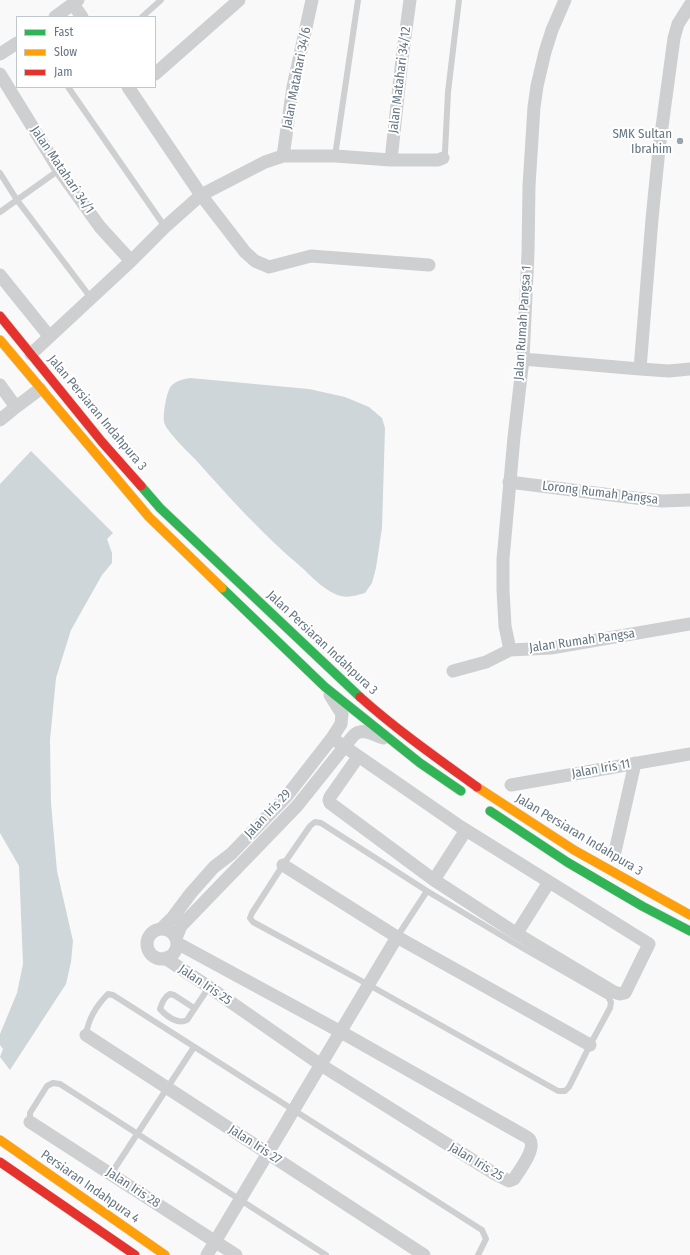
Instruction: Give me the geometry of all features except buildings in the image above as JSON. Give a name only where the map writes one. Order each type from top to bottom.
[{"type":"main road","name":"Jalan Persiaran Indahpura 3","points":[[0,316],[102,442],[160,508],[374,709],[429,752],[491,797],[574,850],[690,915]]},
{"type":"main road","name":"Jalan Persiaran Indahpura 3","points":[[0,340],[149,517],[325,687],[420,763],[468,796]]},
{"type":"main road","name":"Jalan Persiaran Indahpura 3","points":[[485,807],[568,862],[642,906],[690,931]]},
{"type":"main road","name":"Persiaran Indahpura 4","points":[[0,1140],[165,1255]]},
{"type":"main road","points":[[0,1162],[135,1255]]},
{"type":"street","points":[[156,73],[239,0]]},
{"type":"street","name":"Jalan Matahari 34/6","points":[[283,156],[293,87],[312,0]]},
{"type":"street","name":"Jalan Matahari 34/12","points":[[391,160],[410,0]]},
{"type":"street","name":"Jalan Rumah Pangsa 1","points":[[510,650],[505,626],[502,590],[503,559],[509,482],[523,359],[528,253],[529,186],[534,107],[545,52],[564,0]]},
{"type":"street","points":[[56,16],[75,2],[82,16]]},
{"type":"street","points":[[640,369],[658,157],[674,38],[678,24],[690,5]]},
{"type":"street","points":[[0,54],[16,44]]},
{"type":"street","name":"Jalan Matahari 34/1","points":[[0,74],[59,170],[100,227],[131,261]]},
{"type":"street","points":[[134,89],[201,195],[245,252],[255,261],[269,267],[311,256],[429,265]]},
{"type":"street","points":[[31,354],[131,261],[165,227],[201,195],[265,162],[283,156],[335,156],[391,160],[438,160],[443,158]]},
{"type":"street","points":[[0,275],[49,336]]},
{"type":"street","points":[[523,359],[669,371],[690,369]]},
{"type":"street","points":[[0,385],[16,407]]},
{"type":"street","points":[[0,420],[40,389]]},
{"type":"street","name":"Lorong Rumah Pangsa","points":[[509,482],[628,498],[662,501],[690,500]]},
{"type":"street","name":"Jalan Rumah Pangsa","points":[[453,671],[486,662],[510,650],[551,648],[690,624]]},
{"type":"street","name":"Jalan Iris 29","points":[[161,929],[173,917],[191,892],[214,867],[231,854],[286,796],[332,738],[341,724],[342,714],[325,687]]},
{"type":"street","name":"Jalan Iris 29","points":[[176,941],[181,926],[297,806],[357,732],[364,731],[390,740]]},
{"type":"street","points":[[332,738],[466,830],[649,944],[625,993],[620,994],[614,992],[517,933],[430,885],[329,802],[330,796],[358,757]]},
{"type":"street","name":"Jalan Iris 11","points":[[511,785],[690,754]]},
{"type":"street","points":[[614,856],[635,763]]},
{"type":"street","points":[[430,885],[466,830]]},
{"type":"street","points":[[283,865],[397,937],[590,1045]]},
{"type":"street","points":[[517,933],[549,882]]},
{"type":"street","points":[[161,929],[172,933],[176,941],[175,951],[165,958],[155,957],[151,954],[147,945],[147,940],[152,932],[161,929]]},
{"type":"street","points":[[207,1255],[397,937]]},
{"type":"street","name":"Jalan Iris 25","points":[[165,958],[321,1065],[495,1174],[509,1181],[514,1179],[518,1174],[532,1147],[531,1141],[525,1136],[341,1032],[221,968],[176,941]]},
{"type":"street","points":[[208,987],[221,968]]},
{"type":"street","name":"Jalan Iris 27","points":[[86,1035],[424,1255]]},
{"type":"street","name":"Jalan Iris 28","points":[[30,1122],[236,1255]]},
{"type":"street","points":[[0,1171],[33,1184]]},
{"type":"lane","points":[[143,16],[162,0]]},
{"type":"lane","points":[[335,156],[358,0]]},
{"type":"lane","points":[[443,158],[445,152],[448,92],[459,0]]},
{"type":"lane","points":[[69,88],[165,227]]},
{"type":"lane","points":[[0,212],[59,170]]},
{"type":"lane","points":[[0,173],[17,200],[91,298]]},
{"type":"lane","points":[[315,822],[321,823],[430,885],[514,943],[608,997],[611,1002],[610,1008],[570,1086],[565,1091],[558,1091],[253,922],[250,918],[252,913],[283,865],[310,826],[315,822]]},
{"type":"lane","points":[[397,937],[430,885]]},
{"type":"lane","points":[[194,1008],[170,994],[166,996],[160,1009],[179,1022],[183,1022],[187,1020],[208,987]]},
{"type":"lane","points":[[86,1035],[88,1025],[102,1000],[108,994],[113,995],[482,1230],[486,1239],[478,1255]]},
{"type":"lane","points":[[111,1174],[194,1047]]},
{"type":"lane","points":[[30,1122],[30,1113],[47,1086],[53,1083],[60,1084],[326,1255]]},
{"type":"shaded area","points":[[190,378],[309,389],[345,397],[369,407],[382,418],[385,428],[382,528],[376,568],[372,583],[365,593],[346,597],[339,596],[321,585],[259,528],[173,436],[164,422],[166,398],[171,386],[182,380]]},
{"type":"shaded area","points":[[31,451],[113,533],[107,539],[112,553],[112,563],[102,575],[71,630],[56,678],[50,740],[51,803],[57,871],[73,941],[71,962],[66,984],[10,1070],[0,1057],[3,1049],[0,1045],[0,1034],[17,993],[23,964],[19,866],[0,833],[0,484]]},
{"type":"traffic: fast","points":[[141,486],[160,508],[360,697]]},
{"type":"traffic: fast","points":[[222,588],[325,687],[420,763],[461,791]]},
{"type":"traffic: fast","points":[[490,811],[567,862],[642,906],[690,931]]},
{"type":"traffic: slow","points":[[0,340],[149,517],[222,588]]},
{"type":"traffic: slow","points":[[477,787],[574,850],[690,915]]},
{"type":"traffic: slow","points":[[0,1140],[165,1255]]},
{"type":"traffic: jam","points":[[0,316],[102,442],[141,486]]},
{"type":"traffic: jam","points":[[360,697],[403,732],[477,787]]},
{"type":"traffic: jam","points":[[0,1162],[135,1255]]},
{"type":"place","name":"SMK Sultan Ibrahim","points":[[680,141]]}]
